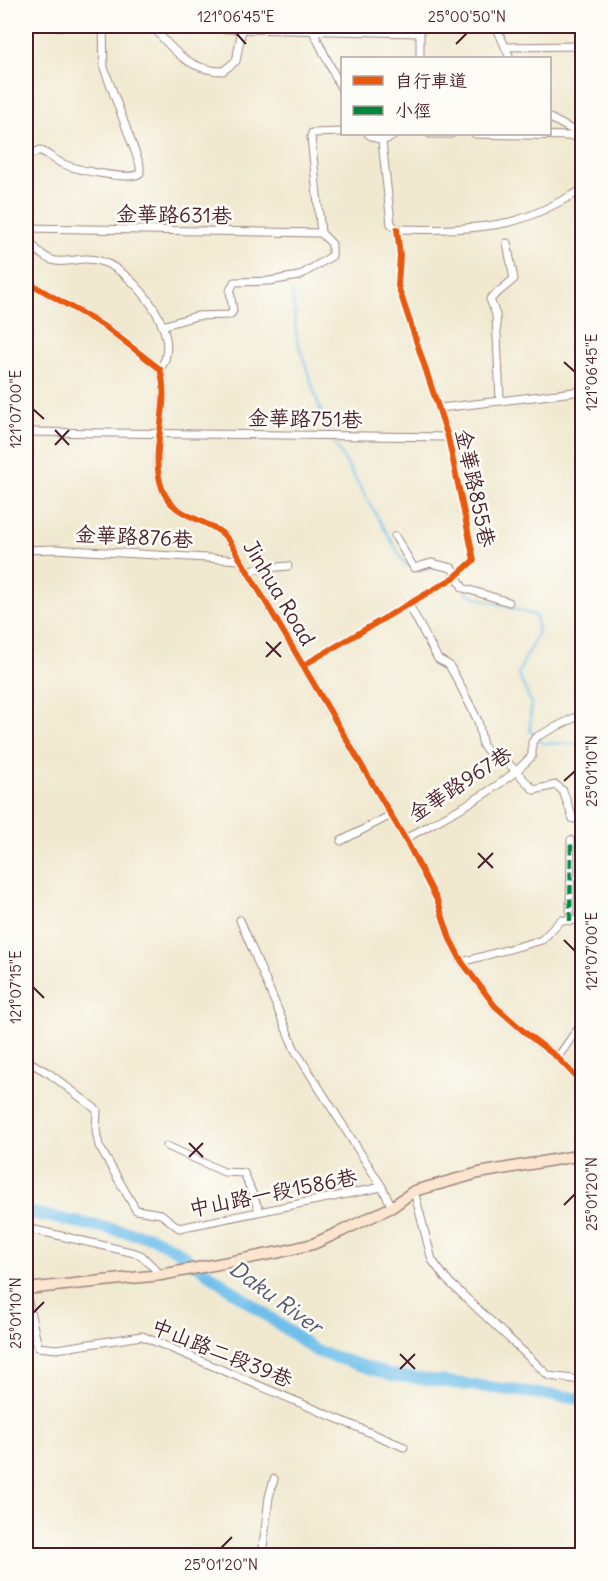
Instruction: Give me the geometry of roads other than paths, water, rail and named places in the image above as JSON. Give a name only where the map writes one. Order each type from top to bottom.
[{"type":"main road","points":[[26,1291],[161,1275],[313,1244],[392,1207],[414,1191],[480,1173],[582,1155]]},
{"type":"street","points":[[37,26],[312,29],[420,33],[420,57]]},
{"type":"street","points":[[496,26],[510,57]]},
{"type":"street","points":[[26,157],[40,150],[76,168],[125,177],[136,177],[140,173],[140,165],[104,68],[103,27]]},
{"type":"street","points":[[158,27],[171,49],[188,62],[206,70],[217,71],[223,71],[236,61],[242,29]]},
{"type":"street","points":[[312,29],[341,88]]},
{"type":"street","points":[[505,47],[582,46]]},
{"type":"street","points":[[551,119],[579,134]]},
{"type":"street","points":[[162,326],[196,316],[230,315],[233,311],[230,291],[234,282],[269,281],[299,276],[332,256],[332,244],[321,232],[311,137],[312,133],[317,132],[341,132]]},
{"type":"street","points":[[523,135],[571,136],[579,134]]},
{"type":"street","points":[[370,135],[382,141],[390,140],[395,135]]},
{"type":"street","name":"金華路855巷","points":[[304,665],[454,577],[474,560],[440,408],[398,286],[400,255],[398,229],[391,224],[382,141]]},
{"type":"street","points":[[398,229],[456,230],[510,222],[535,214],[582,190]]},
{"type":"street","name":"金華路631巷","points":[[26,228],[321,232]]},
{"type":"street","points":[[582,228],[582,242]]},
{"type":"street","points":[[26,236],[30,243],[56,263],[100,260],[123,272],[146,296],[162,326],[166,343],[163,365],[160,369],[107,328],[26,281]]},
{"type":"street","points":[[500,401],[496,315],[490,299],[514,279],[507,243]]},
{"type":"street","name":"Jinhua Road","points":[[160,369],[165,398],[159,467],[162,488],[181,513],[219,530],[241,560],[405,839],[438,902],[450,939],[462,962],[495,1006],[557,1057],[582,1083]]},
{"type":"street","points":[[440,408],[582,391]]},
{"type":"street","name":"金華路751巷","points":[[26,432],[448,437]]},
{"type":"street","points":[[395,536],[414,568],[431,563],[452,568],[454,577],[463,588],[509,602]]},
{"type":"street","name":"金華路876巷","points":[[26,550],[54,549],[241,560]]},
{"type":"street","points":[[246,570],[288,566]]},
{"type":"street","points":[[408,603],[438,659],[449,665],[458,681],[478,721],[483,746],[495,759],[509,764],[534,790],[556,785],[563,791],[573,819]]},
{"type":"street","name":"金華路967巷","points":[[405,839],[483,794],[532,756],[532,742],[538,736],[582,714]]},
{"type":"street","points":[[341,841],[391,815]]},
{"type":"street","points":[[570,921],[571,840]]},
{"type":"street","points":[[240,920],[295,1050],[382,1187]]},
{"type":"street","points":[[462,962],[542,940],[561,920],[582,921]]},
{"type":"street","points":[[557,1057],[566,1048],[572,1034],[582,1025]]},
{"type":"street","name":"中山路一段1586巷","points":[[26,1060],[50,1074],[97,1110],[96,1131],[99,1146],[136,1210],[161,1214],[180,1228],[259,1210],[382,1187],[392,1207]]},
{"type":"street","points":[[167,1146],[224,1172],[244,1173],[259,1210]]},
{"type":"street","points":[[414,1191],[432,1260],[446,1279],[549,1376],[581,1380]]},
{"type":"street","points":[[26,1230],[135,1252],[161,1275]]},
{"type":"street","name":"中山路二段39巷","points":[[26,1291],[38,1347],[57,1349],[142,1336],[404,1447]]},
{"type":"street","points":[[262,1556],[269,1497],[274,1479]]},
{"type":"waterway","points":[[292,290],[297,340],[328,432],[405,564],[410,566]]},
{"type":"waterway","points":[[421,569],[440,568]]},
{"type":"waterway","points":[[464,591],[536,616],[538,632],[518,674],[531,702],[530,731],[543,743],[582,744]]},
{"type":"waterway","name":"Daku River","points":[[26,1212],[151,1237],[176,1250],[316,1351],[391,1375],[582,1399]]}]
